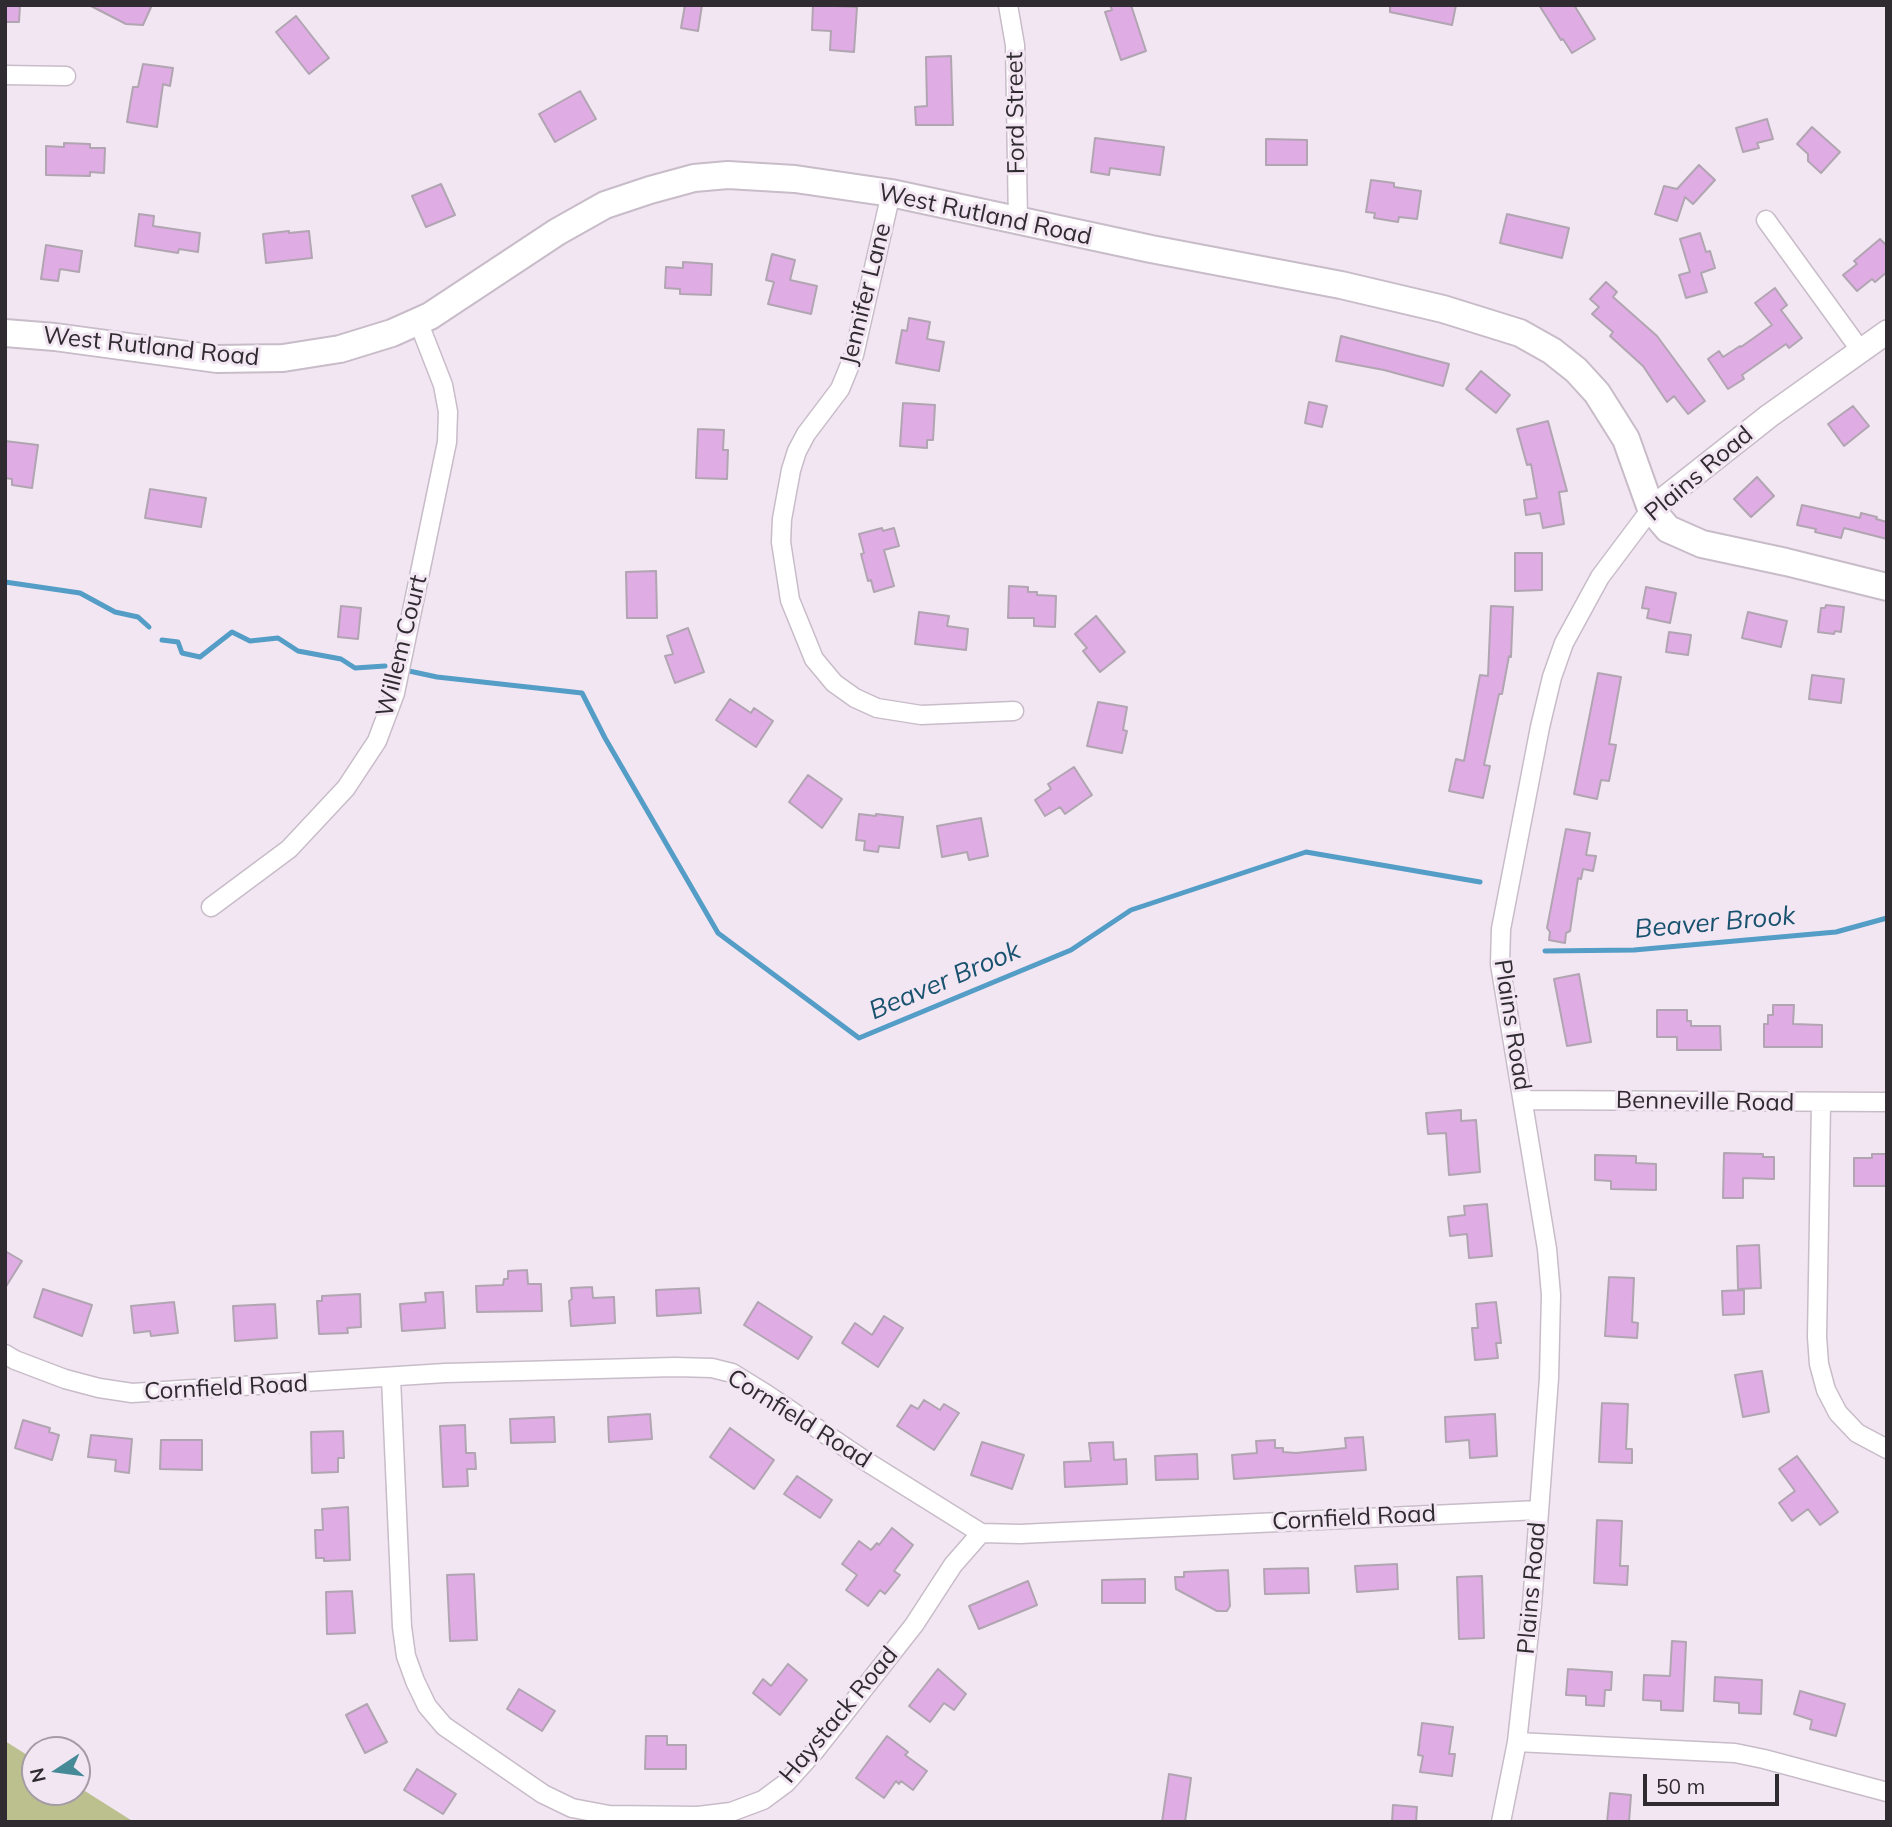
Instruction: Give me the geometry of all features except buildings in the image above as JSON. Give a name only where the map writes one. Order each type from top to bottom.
[{"type":"main road","name":"West Rutland Road","points":[[5,333],[55,337],[217,359],[283,358],[341,349],[392,333],[430,316],[557,232],[605,205],[694,178],[728,175],[795,179],[891,193],[1151,250],[1341,285],[1443,309],[1520,334],[1552,351],[1576,370],[1597,393],[1626,439],[1651,509],[1668,529],[1702,544],[1887,587]]},
{"type":"street","name":"Ford Street","points":[[1009,5],[1015,45],[1018,222]]},
{"type":"street","points":[[5,75],[66,76]]},
{"type":"street","name":"Jennifer Lane","points":[[891,193],[854,355],[839,388],[797,451],[791,471],[783,508],[781,542],[790,600],[814,659],[834,682],[855,698],[877,708],[921,715],[1014,711]]},
{"type":"street","points":[[1766,220],[1861,351]]},
{"type":"street","name":"Willem Court","points":[[211,907],[289,849],[346,788],[377,741],[395,693],[447,442],[449,412],[443,385],[418,321]]},
{"type":"street","name":"Plains Road","points":[[1501,1822],[1517,1742],[1532,1605],[1549,1378],[1551,1295],[1547,1249],[1500,964],[1501,929],[1539,727],[1556,666],[1578,614],[1600,577],[1651,509],[1769,416],[1887,332]]},
{"type":"street","name":"Benneville Road","points":[[1523,1100],[1887,1102]]},
{"type":"street","points":[[1821,1103],[1817,1337],[1819,1364],[1826,1390],[1838,1413],[1857,1433],[1887,1449]]},
{"type":"street","name":"Cornfield Road","points":[[5,1354],[65,1379],[132,1393],[445,1373],[712,1368],[732,1373],[981,1533],[1020,1534],[1539,1510]]},
{"type":"street","name":"Haystack Road","points":[[391,1378],[402,1628],[406,1656],[415,1681],[427,1706],[444,1726],[543,1794],[572,1808],[609,1815],[698,1816],[731,1812],[763,1800],[786,1783],[814,1752],[914,1625],[953,1565],[981,1533]]},
{"type":"street","points":[[1517,1742],[1735,1753],[1887,1792]]},
{"type":"green space","points":[[5,1741],[21,1751],[21,1806],[91,1806],[91,1795],[134,1822],[5,1822]]},
{"type":"waterway","name":"Beaver Brook","points":[[5,582],[80,593],[115,612],[138,617],[149,627]]},
{"type":"waterway","name":"Beaver Brook","points":[[162,640],[178,642],[182,653],[200,657],[232,632],[250,641],[278,638],[298,651],[341,659],[355,668],[385,666]]},
{"type":"waterway","name":"Beaver Brook","points":[[409,671],[437,677],[582,693],[605,738],[718,933],[859,1038],[1071,950],[1131,910],[1306,852],[1480,882]]},
{"type":"waterway","name":"Beaver Brook","points":[[1545,951],[1634,950],[1836,932],[1887,918]]}]
